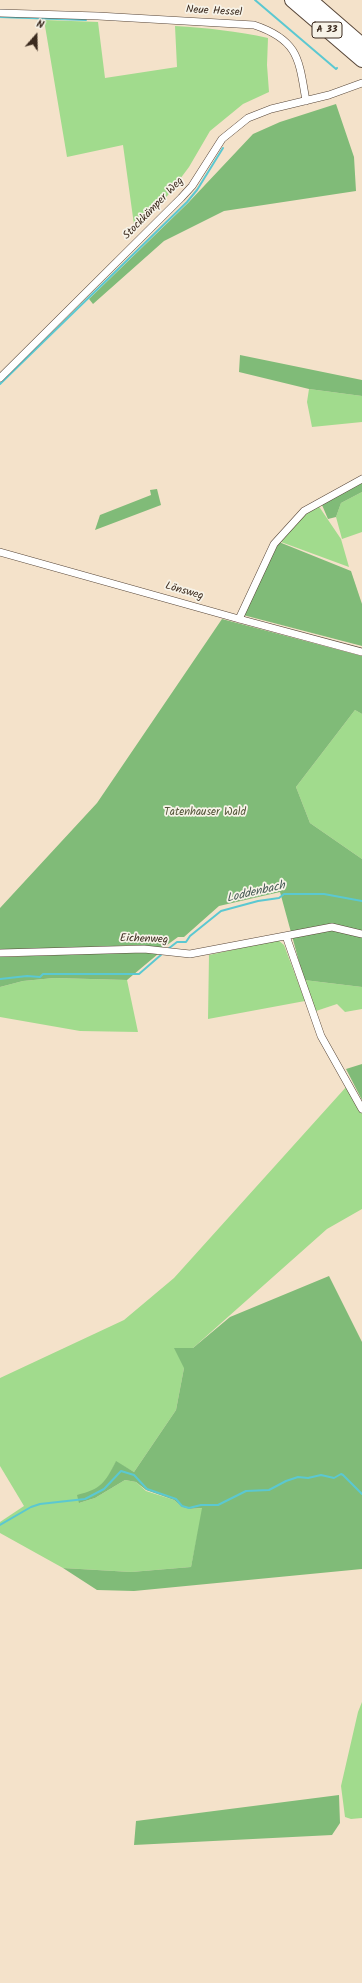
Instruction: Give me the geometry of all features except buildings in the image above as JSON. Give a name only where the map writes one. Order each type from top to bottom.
[{"type":"highway","name":"A 33","points":[[292,0],[362,60]]},
{"type":"highway","name":"A 33","points":[[310,0],[362,45]]},
{"type":"street","name":"Neue Hessel","points":[[0,12],[254,25],[273,32],[284,40],[292,49],[299,61],[306,101]]},
{"type":"street","name":"Stockkämper Weg","points":[[0,378],[181,198],[192,186],[214,149],[230,131],[248,118],[259,113],[306,101],[362,83]]},
{"type":"street","points":[[239,619],[274,544],[304,511],[362,479]]},
{"type":"street","name":"Lönsweg","points":[[0,552],[362,652]]},
{"type":"street","name":"Eichenweg","points":[[0,954],[144,949],[190,954],[332,927],[362,934]]},
{"type":"street","points":[[286,936],[321,1036],[362,1109]]},
{"type":"green space","points":[[44,20],[98,22],[105,78],[177,67],[175,26],[222,30],[268,38],[267,65],[269,92],[243,104],[210,131],[189,167],[168,195],[135,232],[123,145],[67,157]]},
{"type":"green space","points":[[336,104],[354,157],[356,191],[224,211],[164,241],[93,304],[89,299],[188,203],[253,134],[280,122]]},
{"type":"green space","points":[[240,355],[362,380],[362,396],[309,389],[239,372]]},
{"type":"green space","points":[[309,389],[362,396],[362,422],[312,427],[307,402]]},
{"type":"green space","points":[[362,482],[362,492],[341,503],[336,517],[328,519],[322,505]]},
{"type":"green space","points":[[157,489],[161,505],[95,530],[100,515],[151,495],[150,490]]},
{"type":"green space","points":[[362,492],[362,532],[342,539],[336,517],[341,503]]},
{"type":"green space","points":[[318,505],[341,539],[349,567],[281,542],[305,513]]},
{"type":"green space","points":[[279,542],[351,571],[362,604],[362,646],[243,615]]},
{"type":"green space","name":"Tatenhauser Wald","points":[[222,619],[362,656],[362,714],[355,710],[296,787],[310,823],[362,859],[362,987],[304,980],[280,892],[219,906],[184,937],[178,937],[163,948],[137,945],[0,951],[0,908],[97,803]]},
{"type":"green space","points":[[355,710],[362,714],[362,859],[310,823],[296,787]]},
{"type":"green space","points":[[278,940],[284,945],[305,1001],[208,1019],[209,955]]},
{"type":"green space","points":[[143,952],[158,954],[127,980],[54,978],[23,981],[0,987],[0,957]]},
{"type":"green space","points":[[54,978],[127,980],[138,1032],[80,1031],[0,1017],[0,987],[23,981]]},
{"type":"green space","points":[[304,980],[362,987],[362,1009],[345,1012],[337,1004],[316,1011]]},
{"type":"green space","points":[[362,1064],[362,1100],[346,1069]]},
{"type":"green space","points":[[347,1086],[362,1114],[362,1209],[327,1229],[193,1348],[184,1368],[176,1410],[134,1472],[116,1462],[106,1481],[79,1503],[95,1498],[125,1480],[136,1482],[146,1491],[174,1500],[182,1507],[189,1509],[203,1508],[191,1567],[131,1572],[63,1568],[0,1533],[0,1522],[24,1506],[0,1466],[0,1378],[124,1320],[174,1278]]},
{"type":"green space","points":[[329,1276],[362,1342],[362,1569],[134,1591],[97,1590],[63,1568],[131,1572],[191,1567],[202,1508],[189,1509],[182,1507],[174,1500],[146,1490],[136,1482],[125,1480],[95,1498],[79,1503],[77,1495],[92,1490],[101,1484],[109,1475],[116,1461],[134,1472],[176,1410],[184,1368],[174,1348],[193,1348],[230,1317]]},
{"type":"green space","points":[[362,1702],[362,1818],[351,1819],[345,1817],[341,1786],[358,1712]]},
{"type":"green space","points":[[339,1795],[340,1823],[332,1835],[134,1845],[136,1821]]},
{"type":"waterway","points":[[255,0],[336,69],[337,68]]},
{"type":"waterway","points":[[0,17],[86,20]]},
{"type":"waterway","points":[[0,384],[187,202],[197,190],[223,148]]},
{"type":"waterway","name":"Loddenbach","points":[[168,949],[177,942],[186,942],[190,936],[221,911],[258,901],[279,898],[284,894],[324,894],[362,901]]},
{"type":"waterway","name":"Loddenbach","points":[[0,979],[27,976],[40,977],[43,974],[139,974],[162,954]]},
{"type":"waterway","points":[[0,1525],[31,1507],[40,1504],[85,1499],[104,1489],[121,1471],[134,1475],[147,1489],[176,1499],[182,1506],[189,1508],[201,1505],[218,1505],[246,1491],[269,1490],[286,1481],[298,1477],[308,1478],[321,1475],[334,1478],[341,1474],[362,1494]]}]
